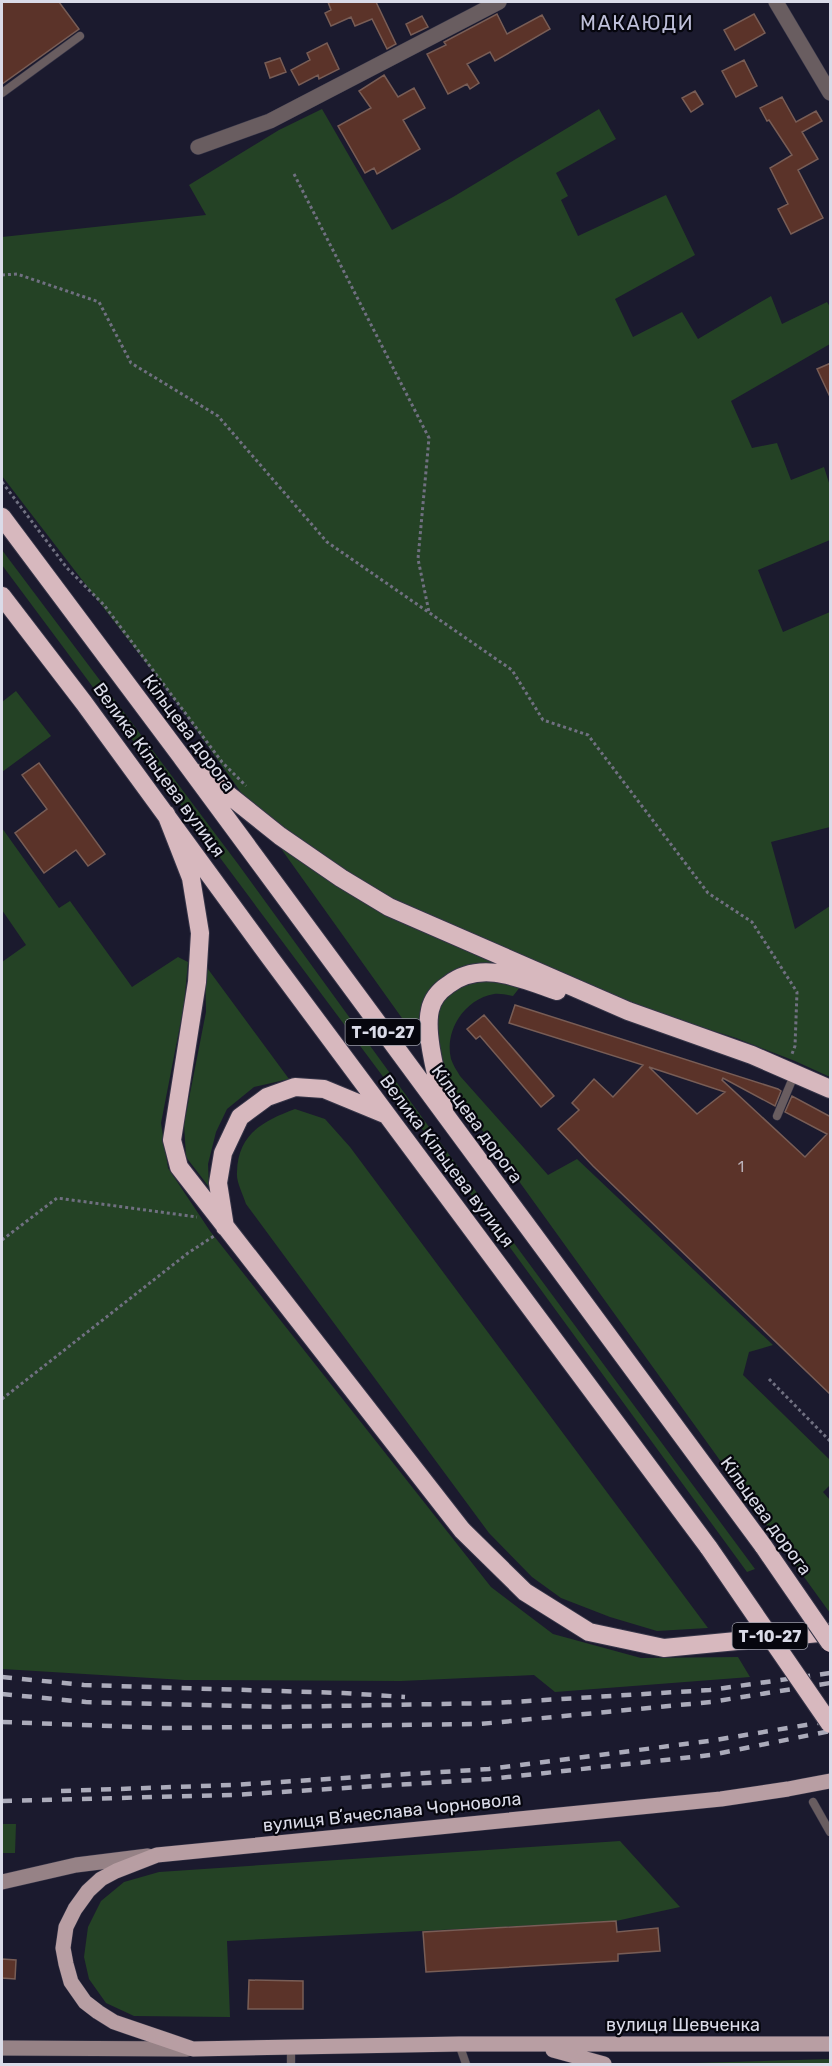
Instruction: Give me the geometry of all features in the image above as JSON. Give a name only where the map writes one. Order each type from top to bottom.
[{"type":"highway","name":"Кільцева дорога","points":[[2,517],[764,1547],[831,1643]]},
{"type":"highway","name":"Велика Кільцева вулиця","points":[[2,596],[709,1548],[831,1724]]},
{"type":"highway","points":[[183,759],[280,836],[367,895],[389,907],[628,1011],[791,1071],[831,1089]]},
{"type":"highway","points":[[166,814],[191,878],[200,933],[197,982],[172,1140],[178,1167],[462,1530],[525,1592],[589,1632],[664,1648],[831,1632]]},
{"type":"highway","points":[[446,1117],[429,1032],[430,1009],[438,992],[454,980],[470,974],[490,971],[628,1011]]},
{"type":"highway","points":[[222,1224],[218,1183],[222,1153],[240,1117],[267,1097],[295,1087],[324,1089],[387,1115]]},
{"type":"main road","name":"вулиця Вʼячеслава Чорновола","points":[[2,1882],[76,1865],[157,1855],[721,1799],[831,1780]]},
{"type":"main road","points":[[157,1855],[116,1871],[101,1879],[88,1891],[75,1909],[66,1928],[63,1948],[71,1982],[85,2002],[114,2022],[193,2049]]},
{"type":"main road","points":[[2,2048],[193,2049],[459,2044],[535,2045],[604,2064]]},
{"type":"main road","name":"вулиця Шевченка","points":[[535,2045],[831,2044]]},
{"type":"street","points":[[198,147],[270,121],[499,2]]},
{"type":"street","points":[[776,2],[831,93]]},
{"type":"lane","points":[[2,93],[80,36]]},
{"type":"lane","points":[[777,1116],[791,1071]]},
{"type":"lane","points":[[813,1802],[831,1832]]},
{"type":"lane","points":[[459,2044],[466,2064]]},
{"type":"lane","points":[[291,2047],[291,2064]]},
{"type":"path","points":[[294,174],[429,438],[418,559],[430,613]]},
{"type":"path","points":[[2,275],[16,273],[99,302],[132,363],[218,416],[327,542],[512,670],[543,720],[588,735],[708,893],[752,922],[797,992],[795,1046],[791,1071]]},
{"type":"path","points":[[2,482],[67,568],[104,605],[222,762],[247,787]]},
{"type":"path","points":[[2,1240],[57,1198],[222,1224]]},
{"type":"path","points":[[2,1399],[222,1224]]},
{"type":"path","points":[[770,1379],[831,1441]]},
{"type":"green space","points":[[322,109],[392,230],[453,197],[599,109],[616,139],[556,173],[568,196],[561,200],[578,236],[666,195],[695,255],[615,299],[633,337],[682,312],[698,339],[771,296],[782,324],[827,302],[830,307],[830,344],[731,401],[752,448],[777,443],[791,480],[824,467],[830,486],[830,540],[758,570],[783,632],[830,612],[830,827],[771,842],[795,929],[830,906],[830,1077],[736,1038],[631,1005],[539,963],[513,996],[494,994],[474,1002],[466,1009],[454,1027],[450,1048],[451,1059],[460,1076],[548,1175],[577,1159],[773,1345],[749,1352],[743,1375],[830,1460],[830,1485],[823,1492],[830,1500],[830,1613],[180,707],[2,476],[2,237],[206,215],[189,185],[279,130]]},
{"type":"green space","points":[[2,550],[238,864],[485,1204],[755,1569],[747,1572],[495,1227],[2,565]]},
{"type":"green space","points":[[16,691],[51,736],[2,772],[2,702]]},
{"type":"green space","points":[[2,828],[59,908],[70,901],[132,987],[178,957],[188,962],[184,1005],[161,1123],[168,1168],[210,1231],[491,1587],[553,1634],[641,1658],[738,1657],[750,1677],[555,1692],[534,1675],[401,1681],[184,1680],[2,1669],[2,962],[26,945],[2,910]]},
{"type":"green space","points":[[205,965],[289,1079],[254,1087],[227,1109],[216,1132],[208,1164],[209,1187],[186,1157],[184,1124],[206,1012]]},
{"type":"green space","points":[[295,1109],[325,1119],[350,1147],[708,1628],[657,1631],[610,1617],[561,1598],[532,1577],[489,1533],[246,1204],[237,1176],[238,1159],[242,1148],[254,1131],[263,1124]]},
{"type":"green space","points":[[2,1824],[16,1824],[15,1853],[2,1853]]},
{"type":"green space","points":[[620,1841],[680,1907],[616,1921],[227,1941],[230,2017],[134,2016],[106,2003],[89,1979],[84,1957],[88,1927],[101,1901],[124,1882],[159,1872]]},
{"type":"green space","points":[[830,2059],[830,2064],[659,2064]]},
{"type":"building","points":[[2,2],[59,2],[79,29],[2,84]]},
{"type":"building","points":[[328,2],[376,2],[396,44],[387,49],[372,19],[355,26],[351,17],[331,26],[325,13],[331,10]]},
{"type":"building","points":[[497,14],[507,34],[542,15],[550,29],[495,61],[490,52],[467,64],[479,83],[470,89],[467,84],[448,94],[427,54],[446,45],[444,42]]},
{"type":"building","points":[[754,14],[765,33],[735,50],[724,30]]},
{"type":"building","points":[[422,16],[428,27],[411,35],[406,24]]},
{"type":"building","points":[[327,43],[339,69],[319,79],[318,75],[299,85],[291,70],[310,60],[307,53]]},
{"type":"building","points":[[280,58],[286,72],[270,78],[265,63]]},
{"type":"building","points":[[744,60],[757,86],[736,97],[722,71]]},
{"type":"building","points":[[384,75],[398,97],[414,88],[425,108],[403,120],[420,149],[377,174],[374,168],[365,173],[338,126],[371,108],[359,91]]},
{"type":"building","points":[[695,91],[703,104],[691,112],[682,98]]},
{"type":"building","points":[[782,97],[796,122],[816,111],[822,121],[802,132],[818,159],[798,170],[823,218],[791,234],[778,209],[788,204],[770,168],[792,155],[760,108]]},
{"type":"building","points":[[831,363],[831,399],[817,369]]},
{"type":"building","points":[[39,763],[105,854],[88,866],[76,850],[44,873],[15,833],[47,809],[22,775]]},
{"type":"building","points":[[515,1005],[778,1089],[781,1091],[775,1106],[723,1078],[722,1080],[805,1157],[827,1134],[785,1112],[792,1096],[831,1117],[831,1395],[593,1166],[558,1129],[579,1110],[572,1103],[594,1079],[613,1097],[643,1065],[509,1023]],"holes":[[[649,1067],[725,1092],[697,1114]]]},
{"type":"building","points":[[484,1015],[554,1096],[541,1107],[480,1036],[476,1039],[467,1029]]},
{"type":"building","points":[[616,1921],[617,1932],[658,1928],[660,1951],[618,1954],[618,1961],[426,1972],[423,1932]]},
{"type":"building","points":[[2,1959],[16,1960],[15,1979],[2,1978]]},
{"type":"building","points":[[249,1980],[303,1981],[303,2009],[248,2009]]},
{"type":"railway","points":[[2,1694],[86,1702],[280,1707],[495,1703],[710,1690],[830,1673]]},
{"type":"railway","points":[[2,1677],[84,1685],[405,1697]]},
{"type":"railway","points":[[2,1722],[163,1728],[480,1724],[711,1702],[830,1683]]},
{"type":"railway","points":[[61,1791],[231,1785],[489,1769],[709,1741],[830,1721]]},
{"type":"railway","points":[[2,1801],[233,1795],[490,1779],[711,1755],[830,1731]]},
{"type":"district","name":"МАКАЮДИ","points":[[637,23]]}]
